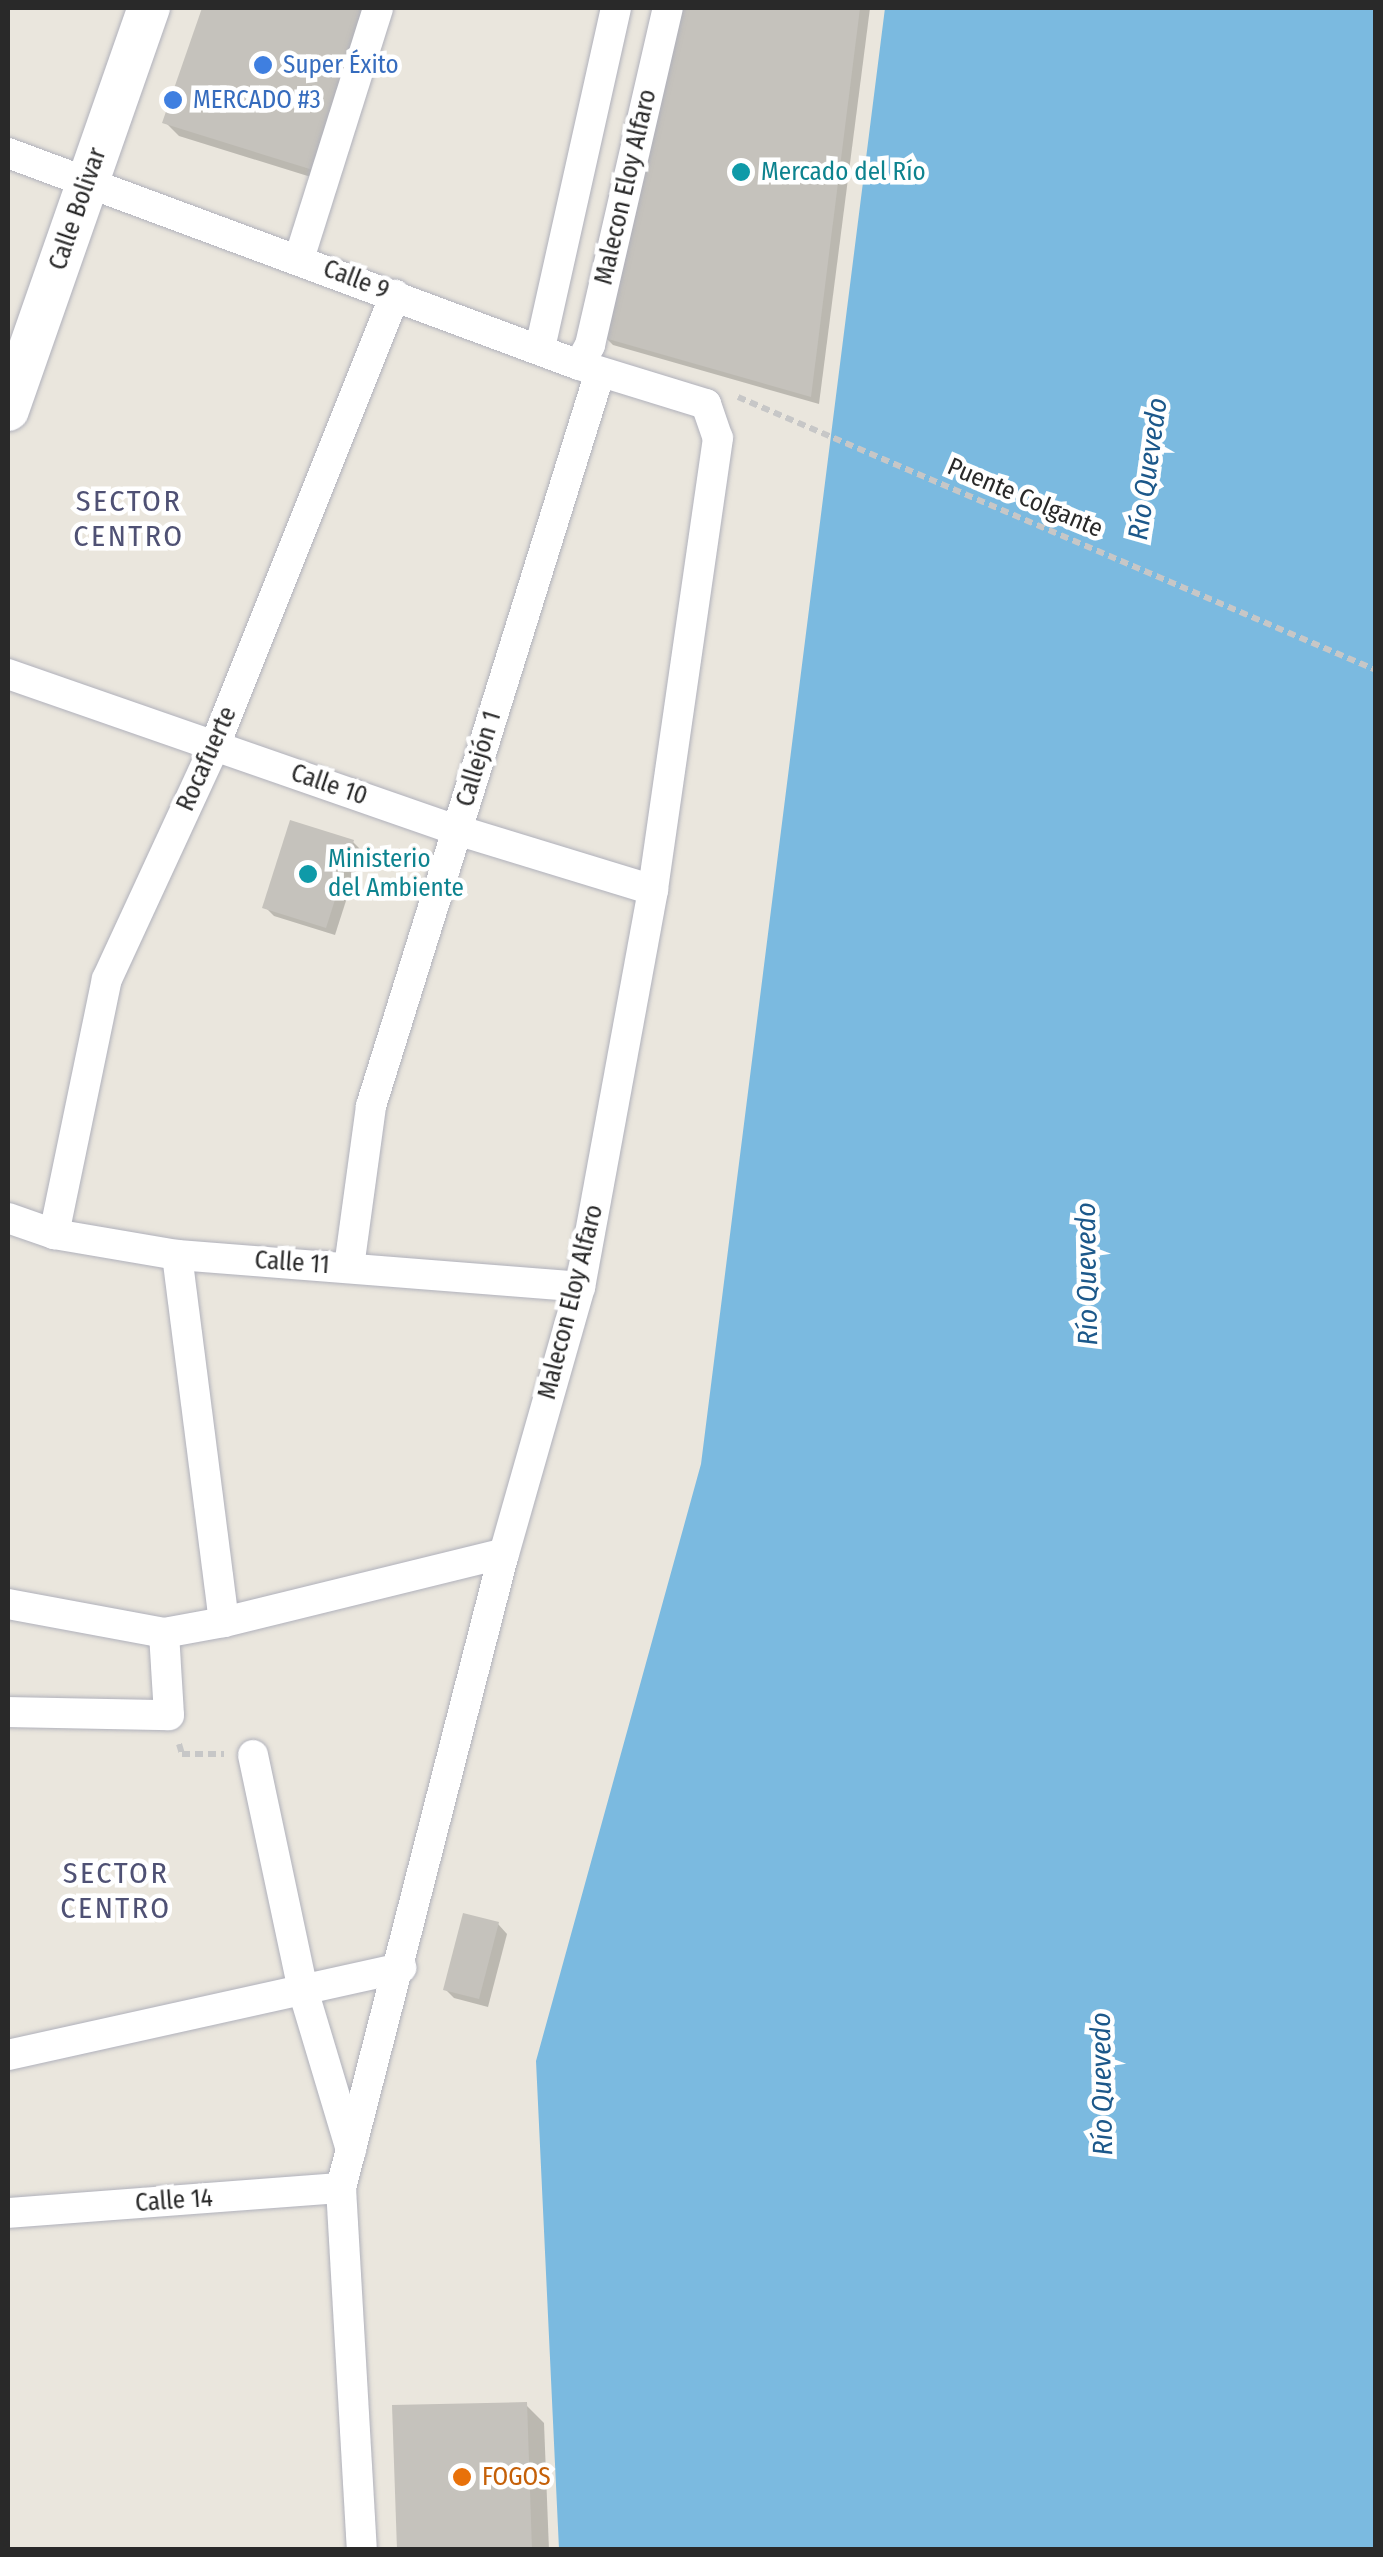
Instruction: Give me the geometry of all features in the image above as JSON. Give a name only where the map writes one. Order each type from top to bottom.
[{"type":"main road","name":"Calle Bolivar","points":[[8,410],[149,8]]},
{"type":"street","points":[[299,259],[378,8]]},
{"type":"street","name":"Malecon Eloy Alfaro","points":[[540,348],[616,8]]},
{"type":"street","name":"Malecon Eloy Alfaro","points":[[589,369],[590,345],[668,8]]},
{"type":"street","name":"Calle 9","points":[[8,153],[589,369],[719,399]]},
{"type":"street","name":"Rocafuerte","points":[[54,1234],[107,979],[215,745],[394,295]]},
{"type":"street","name":"Callejón 1","points":[[349,1266],[372,1106],[457,830],[589,369]]},
{"type":"street","name":"Malecon Eloy Alfaro","points":[[341,2188],[401,1968],[504,1554],[580,1287],[653,890],[718,438],[719,399]]},
{"type":"street","name":"Calle 10","points":[[8,674],[457,830],[653,890]]},
{"type":"street","name":"Calle 11","points":[[8,1218],[54,1234],[177,1255],[580,1287]]},
{"type":"street","points":[[177,1255],[224,1622]]},
{"type":"street","points":[[8,1604],[164,1633],[504,1554]]},
{"type":"street","points":[[8,1712],[169,1715],[164,1633]]},
{"type":"street","points":[[254,1755],[303,1990],[352,2153]]},
{"type":"street","points":[[8,2054],[401,1968]]},
{"type":"street","points":[[341,2188],[362,2550]]},
{"type":"street","name":"Calle 14","points":[[8,2214],[341,2188]]},
{"type":"path","name":"Puente Colgante","points":[[719,399],[1376,670]]},
{"type":"path","points":[[169,1715],[182,1754],[254,1755]]},
{"type":"water","name":"Río Quevedo","points":[[885,8],[1375,8],[1375,2549],[559,2549],[536,2061],[701,1464]]},
{"type":"building","name":"Super Éxito","points":[[202,8],[362,8],[313,170],[162,123]]},
{"type":"building","name":"Mercado del Río","points":[[683,8],[860,8],[811,397],[601,337]]},
{"type":"building","name":"Ministerio del Ambiente","points":[[290,820],[354,840],[326,928],[262,908]]},
{"type":"building","points":[[463,1913],[499,1922],[479,1999],[443,1990]]},
{"type":"building","name":"FOGOS","points":[[527,2402],[532,2550],[397,2550],[392,2405]]},
{"type":"place","name":"Super Éxito","points":[[263,65]]},
{"type":"place","name":"MERCADO #3","points":[[173,100]]},
{"type":"place","name":"Mercado del Río","points":[[741,172]]},
{"type":"place","name":"Ministerio del Ambiente","points":[[308,874]]},
{"type":"place","name":"FOGOS","points":[[462,2477]]},
{"type":"district","name":"SECTOR CENTRO","points":[[129,518]]},
{"type":"district","name":"SECTOR CENTRO","points":[[116,1890]]}]
